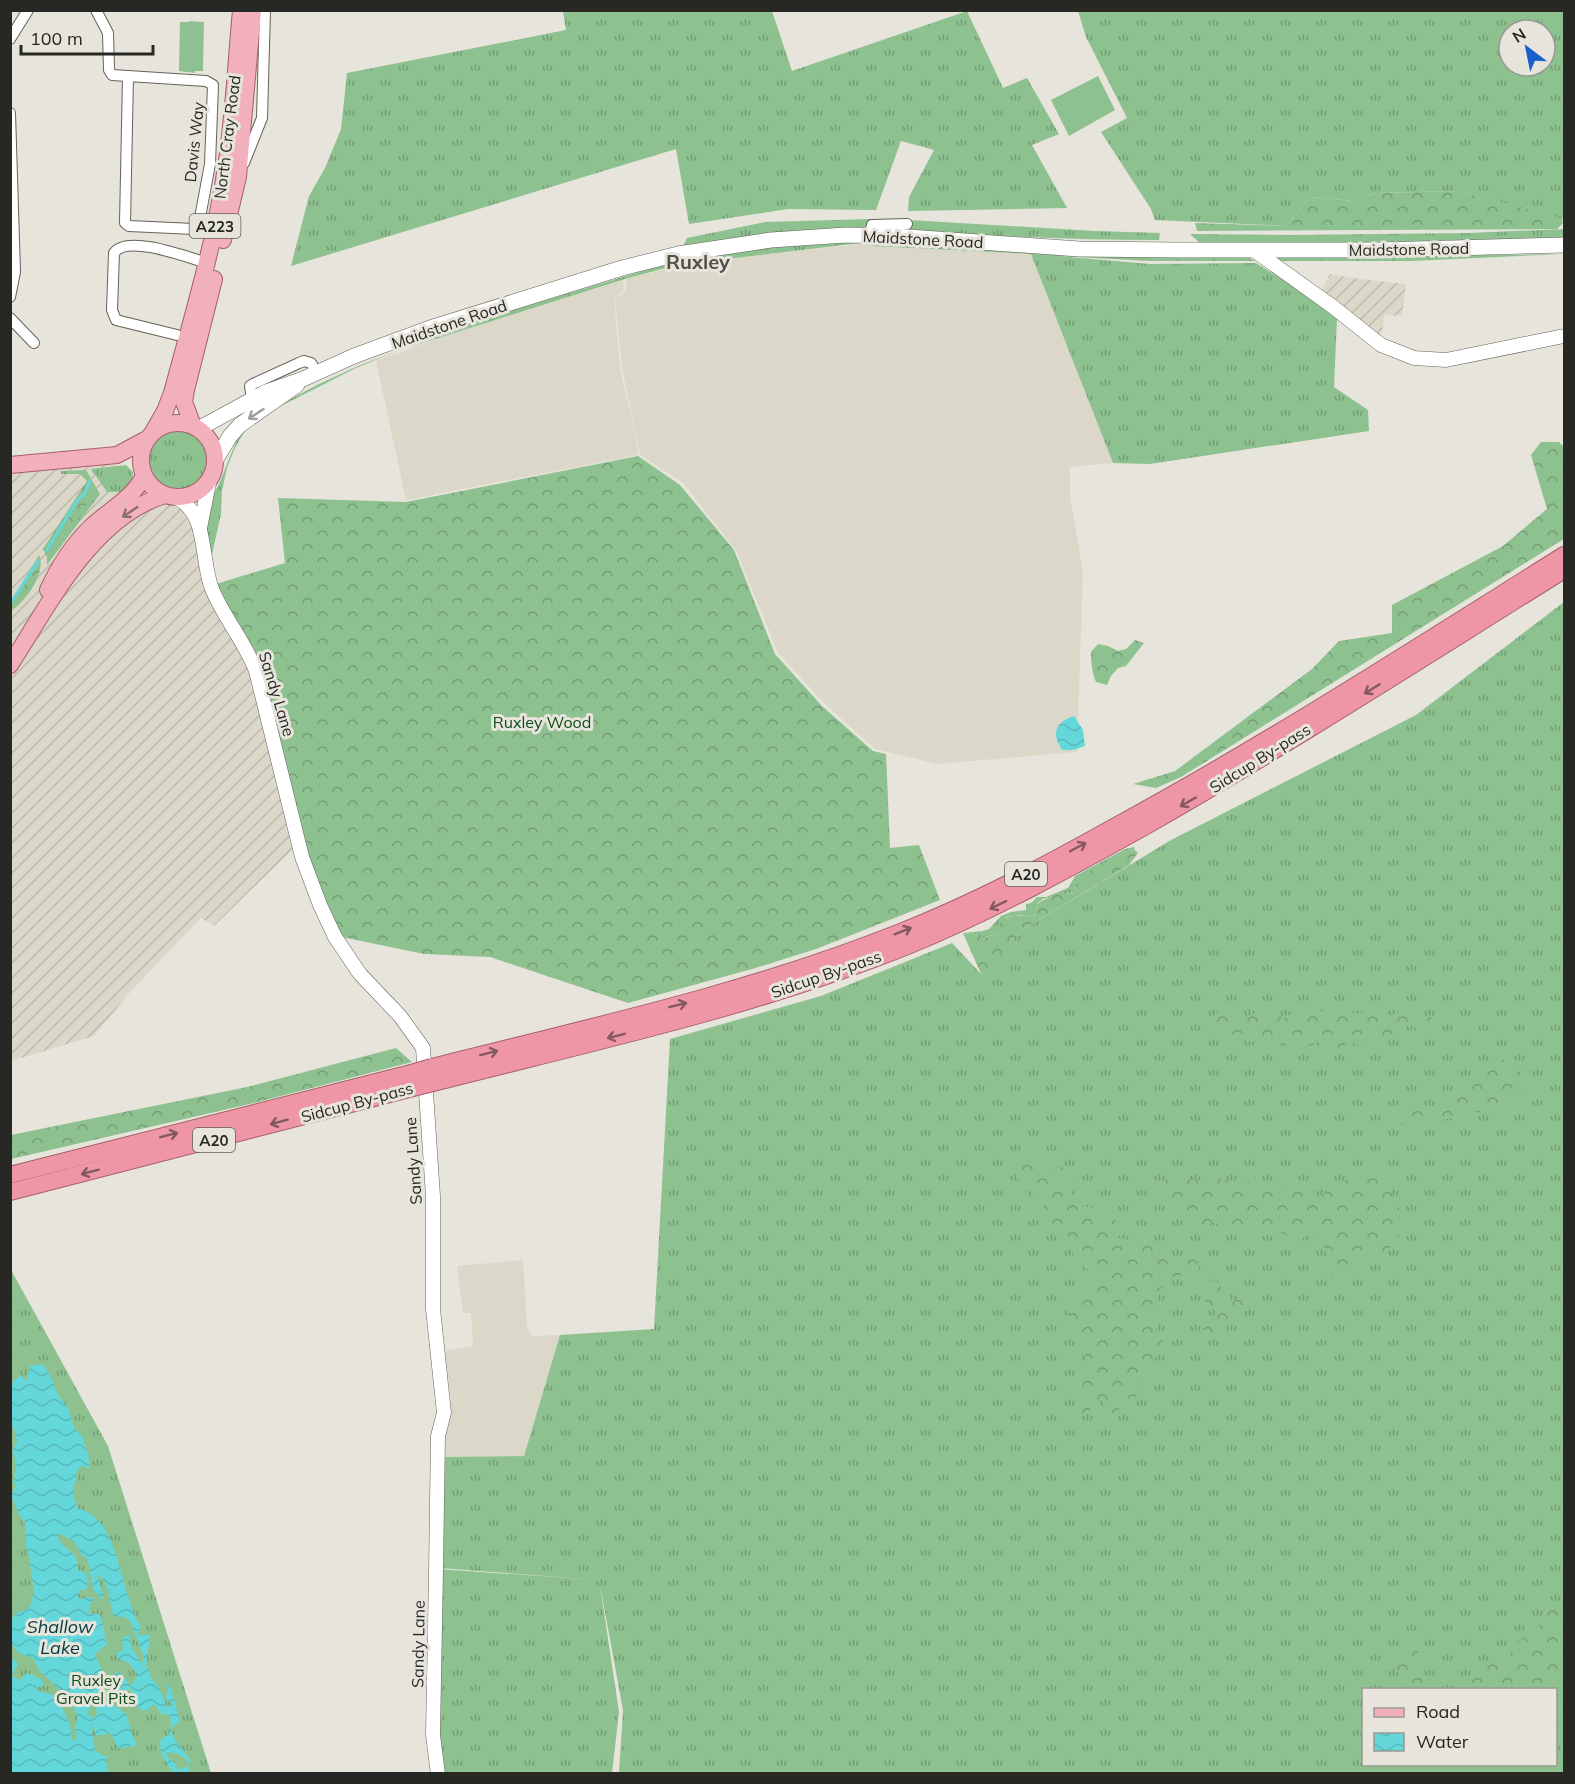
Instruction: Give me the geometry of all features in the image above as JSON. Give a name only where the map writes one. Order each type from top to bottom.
[{"type":"highway","name":"Sidcup By-pass","points":[[10,1192],[702,999],[815,964],[905,931],[992,893],[1207,777],[1564,555]]},
{"type":"highway","name":"Sidcup By-pass","points":[[10,1173],[706,1013],[819,978],[909,945],[999,906],[1216,786],[1564,570]]},
{"type":"main road","name":"North Cray Road","points":[[150,435],[165,411],[172,393],[207,262],[226,165],[242,10]]},
{"type":"main road","name":"North Cray Road","points":[[196,427],[184,402],[238,177],[249,66],[257,50],[260,24],[255,10]]},
{"type":"main road","name":"Maidstone Road","points":[[196,427],[252,399],[354,356],[430,328],[622,268],[678,255],[771,240],[869,236],[1079,249],[1255,251],[1564,245]]},
{"type":"main road","name":"Maidstone Road","points":[[214,461],[240,425],[310,376]]},
{"type":"main road","points":[[10,465],[117,455],[162,426],[172,423],[183,423],[196,427],[211,441],[214,448],[210,478],[199,490],[151,499],[98,537],[56,585],[36,617],[29,621],[10,651]]},
{"type":"main road","points":[[10,665],[56,585],[71,550],[88,530],[134,491],[143,474],[141,452],[150,435]]},
{"type":"main road","points":[[117,455],[132,462],[151,484],[171,496]]},
{"type":"street","points":[[10,39],[28,10]]},
{"type":"street","points":[[96,10],[108,33],[110,73],[114,77],[128,77]]},
{"type":"street","name":"North Cray Road","points":[[238,177],[262,118],[265,10]]},
{"type":"street","name":"Davis Way","points":[[128,77],[206,81],[213,86],[210,164],[196,228],[193,230],[129,226],[124,223],[128,77]]},
{"type":"street","points":[[10,113],[15,272],[10,297]]},
{"type":"street","points":[[869,236],[872,225],[907,224]]},
{"type":"street","points":[[177,335],[116,320],[112,310],[114,253],[124,245],[142,246],[207,262]]},
{"type":"street","points":[[1255,251],[1332,306],[1381,345],[1414,358],[1446,360],[1564,336]]},
{"type":"street","points":[[10,318],[34,343]]},
{"type":"street","name":"Sandy Lane","points":[[200,528],[210,478]]},
{"type":"street","name":"Sandy Lane","points":[[171,496],[190,507],[200,528],[212,589],[249,654],[259,681],[302,857],[320,905],[335,937],[360,974],[400,1016],[423,1048],[433,1196],[433,1309],[444,1413],[438,1436],[433,1735],[438,1773]]},
{"type":"shaded area","points":[[869,242],[873,246],[1031,254],[1113,463],[1070,467],[1070,495],[1083,572],[1077,752],[938,764],[875,749],[825,704],[778,653],[736,550],[683,483],[640,455],[622,368],[615,298],[627,290],[626,279],[698,261]]},
{"type":"shaded area","points":[[1330,274],[1406,284],[1402,316],[1385,315],[1381,337],[1321,291]]},
{"type":"shaded area","points":[[623,280],[624,290],[614,298],[620,369],[638,455],[406,500],[376,361],[456,332]]},
{"type":"shaded area","points":[[111,461],[181,509],[194,532],[248,654],[294,848],[214,926],[201,918],[132,990],[94,1036],[11,1061],[11,468]]},
{"type":"shaded area","points":[[523,1260],[527,1327],[533,1336],[560,1335],[524,1456],[443,1457],[451,1397],[445,1351],[473,1346],[471,1313],[463,1313],[457,1266]]},
{"type":"green space","points":[[563,11],[772,11],[792,71],[967,11],[1003,88],[1027,78],[1059,134],[1032,145],[1067,208],[908,211],[909,197],[934,150],[901,141],[876,210],[788,209],[689,224],[676,149],[291,266],[309,196],[325,168],[341,129],[347,73],[566,30]]},
{"type":"green space","points":[[1078,11],[1564,11],[1564,220],[1458,191],[1376,193],[1353,201],[1310,197],[1286,226],[1155,220],[1151,209],[1101,132],[1127,118],[1086,37]]},
{"type":"green space","points":[[180,22],[204,22],[203,71],[195,71],[195,73],[179,71]]},
{"type":"green space","points":[[1098,76],[1115,110],[1069,136],[1051,100]]},
{"type":"green space","points":[[1458,191],[1561,218],[1563,223],[1557,229],[1197,231],[1195,223],[1286,226],[1310,197],[1353,201],[1376,193]]},
{"type":"green space","points":[[870,219],[867,229],[682,248],[687,238],[765,222]]},
{"type":"green space","points":[[909,220],[1160,233],[1159,240],[1127,240],[906,231]]},
{"type":"green space","points":[[1564,229],[1564,240],[1380,244],[1201,244],[1190,234],[1468,233]]},
{"type":"green space","points":[[867,241],[1105,254],[1248,257],[1255,261],[1150,261],[1057,256],[1150,264],[1256,263],[1293,286],[1337,319],[1334,387],[1368,410],[1369,431],[1150,464],[1113,463],[1031,254],[873,246],[869,242],[677,265],[625,279],[413,346],[413,340],[666,264],[760,248]]},
{"type":"green space","points":[[1564,254],[1410,261],[1276,261],[1274,258]]},
{"type":"green space","points":[[400,350],[356,368],[275,409],[247,427],[268,411],[319,384],[358,366]]},
{"type":"green space","points":[[178,427],[196,433],[204,441],[210,459],[204,477],[196,485],[178,491],[160,485],[152,477],[146,459],[152,441],[160,433]]},
{"type":"green space","points":[[247,427],[227,468],[222,490],[221,514],[211,559],[206,534],[209,502],[236,442]]},
{"type":"green space","points":[[1541,442],[1559,442],[1564,447],[1564,539],[1181,777],[1156,788],[1133,784],[1175,771],[1312,669],[1339,641],[1392,633],[1392,605],[1503,546],[1547,509],[1531,455]]},
{"type":"green space","name":"Ruxley Wood","points":[[638,456],[680,485],[734,550],[775,654],[822,706],[873,751],[886,754],[890,848],[919,845],[940,900],[816,949],[628,1003],[490,957],[424,954],[337,936],[304,856],[263,691],[216,584],[285,563],[278,498],[406,502]]},
{"type":"green space","points":[[126,465],[133,472],[132,484],[124,492],[107,492],[91,469]]},
{"type":"green space","points":[[86,470],[100,494],[47,565],[47,557],[43,549],[87,481],[80,474],[61,474],[61,471]]},
{"type":"green space","points":[[79,493],[87,498],[79,519],[55,549],[51,551],[44,548]]},
{"type":"green space","points":[[39,555],[40,570],[33,586],[17,607],[11,611],[11,601]]},
{"type":"green space","points":[[1564,602],[1564,1773],[619,1773],[623,1710],[600,1585],[619,1712],[612,1773],[439,1773],[437,1569],[599,1580],[438,1568],[443,1457],[524,1456],[560,1335],[654,1329],[670,1039],[821,996],[952,943],[982,975],[1019,932],[1171,840],[1416,715]]},
{"type":"green space","points":[[1135,640],[1144,643],[1126,666],[1118,668],[1107,685],[1096,682],[1091,652],[1098,644],[1118,651],[1126,649]]},
{"type":"green space","points":[[1134,847],[1135,850],[1125,852],[1078,879],[1074,892],[1043,899],[1037,903],[1038,909],[1033,917],[1021,915],[1006,917],[998,933],[982,938],[963,933],[989,929],[1001,916],[1026,910],[1026,904],[1031,903],[1037,897],[1046,897],[1068,888],[1075,876],[1125,849]]},
{"type":"green space","points":[[1135,850],[1138,853],[1129,865],[1019,932],[982,976],[963,933],[983,938],[998,933],[1000,923],[1005,918],[1033,917],[1039,902],[1055,894],[1074,892],[1078,878],[1125,852]]},
{"type":"green space","points":[[1222,1010],[1232,1011],[1245,1019],[1252,1014],[1278,1013],[1283,1019],[1294,1012],[1348,1010],[1355,1014],[1374,1012],[1385,1019],[1402,1013],[1432,1017],[1436,1023],[1435,1030],[1425,1031],[1412,1027],[1401,1019],[1399,1022],[1401,1031],[1360,1045],[1349,1042],[1342,1047],[1324,1049],[1315,1039],[1314,1045],[1297,1048],[1280,1044],[1273,1045],[1264,1039],[1257,1042],[1248,1041],[1241,1034],[1216,1035],[1206,1024],[1210,1018]]},
{"type":"green space","points":[[396,1048],[412,1062],[254,1103],[11,1159],[11,1135],[247,1087]]},
{"type":"green space","points":[[1502,1059],[1517,1066],[1528,1084],[1516,1099],[1503,1108],[1490,1113],[1469,1111],[1454,1118],[1394,1126],[1396,1116],[1427,1109],[1454,1095],[1461,1082],[1467,1078],[1477,1078]]},
{"type":"green space","points":[[1033,1159],[1042,1161],[1045,1168],[1052,1174],[1053,1169],[1066,1167],[1071,1177],[1064,1184],[1065,1188],[1077,1183],[1078,1187],[1070,1192],[1079,1202],[1080,1208],[1090,1207],[1096,1210],[1096,1215],[1109,1215],[1114,1218],[1118,1238],[1160,1247],[1163,1254],[1168,1256],[1192,1258],[1200,1264],[1198,1273],[1203,1279],[1218,1282],[1223,1292],[1232,1300],[1243,1299],[1247,1308],[1242,1311],[1233,1310],[1224,1328],[1216,1332],[1205,1332],[1201,1327],[1203,1323],[1215,1319],[1217,1311],[1204,1299],[1198,1283],[1189,1278],[1188,1274],[1171,1277],[1165,1286],[1159,1289],[1156,1309],[1149,1321],[1158,1325],[1156,1329],[1163,1338],[1161,1347],[1135,1399],[1132,1403],[1124,1393],[1119,1404],[1119,1416],[1111,1421],[1104,1415],[1105,1399],[1098,1402],[1087,1414],[1083,1414],[1078,1406],[1082,1397],[1083,1374],[1086,1371],[1085,1355],[1066,1307],[1070,1297],[1080,1290],[1084,1282],[1095,1277],[1074,1254],[1069,1237],[1046,1218],[1043,1205],[1035,1199],[1030,1190],[1021,1187],[1018,1176],[1009,1170],[1010,1161],[1024,1164]]},
{"type":"green space","points":[[1378,1162],[1403,1216],[1397,1243],[1355,1268],[1345,1267],[1344,1275],[1338,1280],[1332,1277],[1325,1249],[1314,1227],[1300,1241],[1281,1233],[1269,1236],[1239,1224],[1229,1226],[1213,1223],[1205,1227],[1174,1215],[1169,1204],[1163,1203],[1161,1197],[1166,1191],[1165,1180],[1169,1175],[1182,1176],[1194,1181],[1215,1178],[1232,1182],[1243,1180],[1256,1185],[1269,1186],[1276,1192],[1299,1190],[1320,1198],[1338,1183],[1368,1172]]},
{"type":"green space","name":"Ruxley Gravel Pits","points":[[10,1268],[108,1446],[211,1773],[11,1773]]},
{"type":"green space","points":[[1564,1597],[1564,1733],[1560,1728],[1557,1730],[1557,1688],[1466,1688],[1465,1685],[1478,1669],[1495,1661],[1509,1658],[1513,1645],[1540,1625],[1540,1618]]},
{"type":"green space","points":[[1405,1648],[1416,1650],[1422,1656],[1420,1673],[1431,1688],[1406,1688],[1409,1682],[1396,1670],[1393,1652]]},
{"type":"water","points":[[1074,716],[1083,730],[1085,746],[1073,750],[1062,750],[1057,739],[1057,729],[1059,725]]},
{"type":"water","name":"Shallow Lake","points":[[42,1364],[69,1410],[74,1428],[83,1437],[90,1463],[90,1470],[82,1465],[75,1474],[77,1480],[74,1483],[73,1496],[78,1509],[92,1515],[103,1526],[111,1541],[128,1596],[141,1627],[137,1634],[150,1636],[146,1666],[168,1707],[173,1705],[166,1698],[168,1684],[170,1685],[180,1721],[171,1728],[172,1733],[191,1763],[189,1764],[174,1753],[167,1752],[167,1757],[176,1764],[179,1770],[188,1766],[190,1773],[178,1771],[173,1773],[161,1753],[161,1739],[169,1735],[170,1715],[162,1714],[154,1704],[148,1710],[140,1708],[125,1693],[131,1694],[131,1688],[127,1691],[122,1689],[117,1694],[113,1694],[114,1674],[119,1672],[131,1686],[138,1675],[129,1663],[119,1659],[116,1654],[123,1649],[122,1639],[129,1634],[132,1649],[142,1664],[144,1658],[131,1623],[125,1617],[114,1616],[105,1582],[97,1575],[104,1598],[102,1599],[93,1589],[88,1560],[81,1554],[74,1541],[60,1534],[58,1535],[59,1541],[75,1556],[78,1570],[87,1574],[87,1588],[79,1591],[78,1597],[93,1599],[88,1613],[98,1614],[101,1617],[107,1644],[95,1654],[102,1671],[103,1695],[91,1705],[87,1714],[95,1718],[96,1707],[103,1702],[115,1706],[127,1715],[130,1730],[137,1745],[119,1749],[110,1733],[97,1736],[91,1723],[95,1750],[103,1756],[109,1756],[106,1759],[108,1773],[11,1773],[11,1657],[18,1664],[13,1677],[21,1680],[27,1673],[41,1679],[44,1686],[36,1690],[54,1696],[69,1723],[71,1740],[77,1738],[75,1727],[78,1718],[72,1701],[39,1670],[33,1658],[20,1654],[11,1644],[11,1620],[15,1614],[29,1608],[34,1593],[26,1547],[25,1522],[18,1513],[12,1496],[16,1485],[14,1483],[16,1465],[13,1450],[17,1441],[11,1424],[12,1383],[21,1375],[27,1380],[30,1366]]},
{"type":"waterway","points":[[47,550],[76,502],[85,493],[90,481]]},
{"type":"waterway","points":[[10,604],[38,561]]},
{"type":"district","name":"Ruxley","points":[[698,261]]}]
